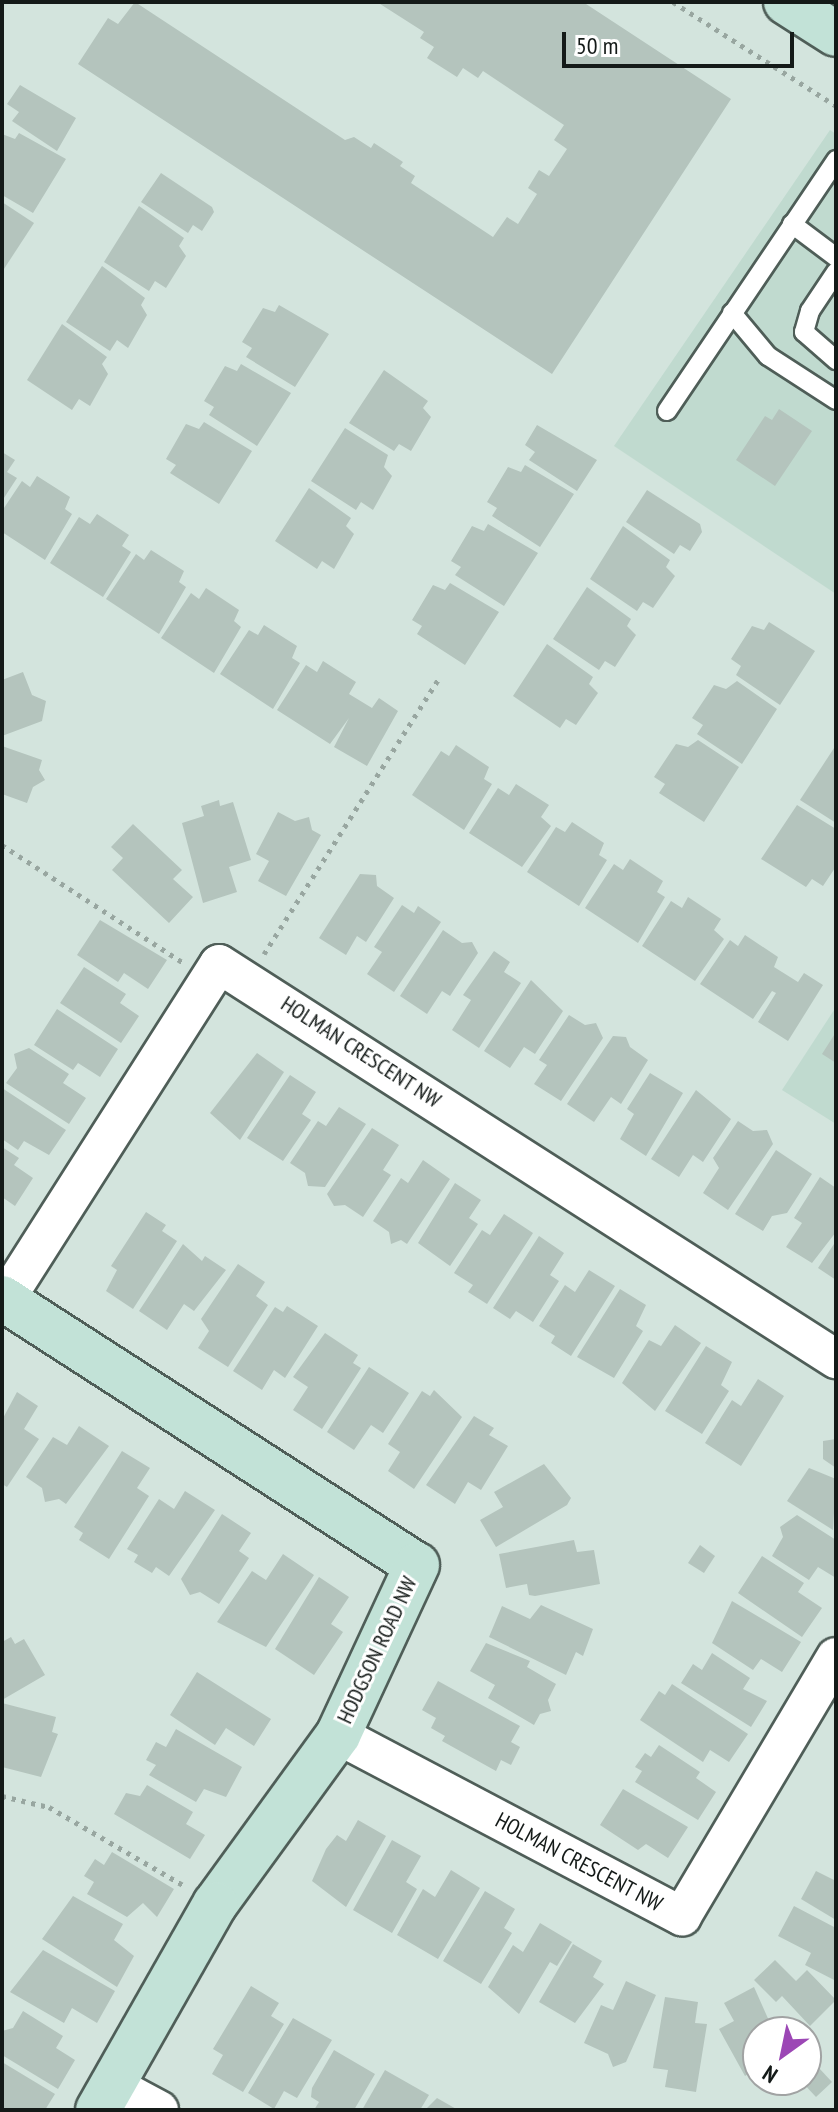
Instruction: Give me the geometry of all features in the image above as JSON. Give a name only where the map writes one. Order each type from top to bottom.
[{"type":"street","points":[[786,2],[836,34]]},
{"type":"street","points":[[4,1299],[234,971]]},
{"type":"street","name":"HOLMAN CRESCENT NW","points":[[234,971],[836,1359]]},
{"type":"street","name":"HODGSON ROAD NW","points":[[4,1299],[417,1565],[338,1735],[215,1904],[106,2098]]},
{"type":"street","name":"HOLMAN CRESCENT NW","points":[[338,1735],[682,1916],[836,1657]]},
{"type":"street","points":[[106,2098],[159,2110]]},
{"type":"lane","points":[[667,411],[836,160]]},
{"type":"lane","points":[[792,224],[836,257]]},
{"type":"lane","points":[[836,272],[830,294],[804,332],[836,360]]},
{"type":"lane","points":[[732,313],[768,356],[836,400]]},
{"type":"path","points":[[673,2],[836,106]]},
{"type":"path","points":[[2,845],[184,963],[234,971],[440,677]]},
{"type":"path","points":[[2,1796],[49,1807],[215,1904]]},
{"type":"shaded area","points":[[830,130],[836,134],[836,594],[614,446]]},
{"type":"shaded area","points":[[836,1007],[836,1124],[782,1090]]},
{"type":"building","points":[[135,2],[345,140],[354,137],[371,148],[374,143],[403,162],[400,166],[415,176],[411,183],[493,237],[507,217],[518,224],[537,194],[528,188],[539,170],[549,176],[567,149],[554,140],[564,125],[483,71],[478,78],[463,68],[457,77],[427,58],[434,47],[420,38],[424,32],[377,2],[583,2],[731,99],[552,374],[78,64],[108,18],[118,24]]},
{"type":"building","points":[[20,85],[76,118],[57,151],[12,121],[19,112],[7,104]]},
{"type":"building","points":[[19,133],[66,159],[33,213],[2,195],[2,134],[15,139]]},
{"type":"building","points":[[161,173],[212,207],[214,212],[202,231],[193,225],[188,233],[141,202]]},
{"type":"building","points":[[2,202],[34,223],[2,272]]},
{"type":"building","points":[[139,206],[184,238],[179,246],[186,256],[166,288],[155,281],[149,291],[104,262]]},
{"type":"building","points":[[102,266],[145,298],[141,305],[147,315],[128,348],[117,340],[110,351],[66,322]]},
{"type":"building","points":[[279,305],[329,334],[295,387],[246,357],[252,348],[242,342],[263,308],[275,312]]},
{"type":"building","points":[[62,324],[107,357],[102,364],[108,374],[90,406],[79,399],[72,410],[27,380]]},
{"type":"building","points":[[241,364],[291,393],[257,446],[209,415],[214,407],[204,401],[225,366],[237,371]]},
{"type":"building","points":[[384,370],[428,401],[423,408],[431,417],[411,451],[399,444],[394,451],[349,423]]},
{"type":"building","points":[[779,409],[812,431],[775,486],[736,460],[765,416],[772,420]]},
{"type":"building","points":[[204,422],[252,451],[219,504],[170,473],[176,465],[166,459],[186,424],[199,429]]},
{"type":"building","points":[[537,425],[597,460],[577,491],[529,460],[535,452],[525,445]]},
{"type":"building","points":[[345,428],[388,455],[384,467],[392,476],[373,510],[361,502],[356,510],[311,481]]},
{"type":"building","points":[[2,452],[15,460],[7,472],[17,478],[2,501]]},
{"type":"building","points":[[525,465],[574,494],[540,547],[492,516],[497,508],[487,502],[508,467],[521,472]]},
{"type":"building","points":[[37,476],[70,497],[65,509],[72,514],[45,560],[2,532],[2,511],[22,481],[30,487]]},
{"type":"building","points":[[309,488],[351,518],[346,526],[354,534],[334,569],[322,561],[317,569],[275,541]]},
{"type":"building","points":[[647,490],[700,524],[702,532],[690,551],[680,545],[674,554],[626,522]]},
{"type":"building","points":[[97,514],[129,535],[122,546],[131,552],[103,597],[50,563],[79,517],[90,524]]},
{"type":"building","points":[[488,524],[538,553],[504,606],[455,575],[461,567],[451,561],[472,526],[484,531]]},
{"type":"building","points":[[623,526],[670,560],[666,567],[675,576],[653,608],[643,602],[637,611],[590,579]]},
{"type":"building","points":[[151,550],[184,571],[179,582],[186,587],[159,634],[106,599],[136,554],[144,560]]},
{"type":"building","points":[[450,583],[499,612],[465,665],[417,634],[422,626],[412,620],[433,585],[445,590]]},
{"type":"building","points":[[587,587],[631,619],[627,626],[636,635],[615,667],[605,661],[599,670],[553,639]]},
{"type":"building","points":[[206,588],[239,610],[234,621],[241,627],[214,673],[161,638],[191,593],[199,599]]},
{"type":"building","points":[[769,622],[815,651],[780,705],[736,675],[741,666],[731,659],[752,626],[764,630]]},
{"type":"building","points":[[264,625],[297,646],[292,658],[300,663],[273,709],[220,674],[249,630],[258,635]]},
{"type":"building","points":[[547,644],[593,677],[589,684],[598,693],[576,725],[566,719],[560,728],[513,696]]},
{"type":"building","points":[[323,661],[356,682],[349,694],[372,708],[379,698],[398,711],[367,766],[334,747],[349,718],[330,744],[277,710],[306,665],[317,672]]},
{"type":"building","points":[[23,672],[32,695],[46,701],[42,721],[2,736],[2,680]]},
{"type":"building","points":[[737,681],[777,709],[742,764],[697,734],[703,725],[692,718],[714,685],[726,689]]},
{"type":"building","points":[[698,740],[739,767],[704,822],[659,793],[665,784],[654,777],[676,744],[688,747]]},
{"type":"building","points":[[456,745],[489,767],[484,779],[492,784],[464,830],[412,795],[441,751],[449,756]]},
{"type":"building","points":[[836,745],[836,823],[800,800]]},
{"type":"building","points":[[2,746],[42,760],[39,770],[45,780],[33,787],[27,803],[2,794]]},
{"type":"building","points":[[516,784],[549,805],[541,817],[551,826],[522,867],[469,833],[498,788],[509,795]]},
{"type":"building","points":[[219,800],[220,806],[233,802],[251,860],[229,867],[237,892],[203,903],[182,823],[204,816],[201,806]]},
{"type":"building","points":[[797,805],[836,829],[835,868],[823,886],[812,879],[806,887],[761,859]]},
{"type":"building","points":[[278,812],[295,821],[309,817],[312,830],[321,835],[286,896],[258,881],[269,861],[256,854]]},
{"type":"building","points":[[572,822],[604,843],[599,855],[607,860],[579,906],[527,872],[556,827],[565,832]]},
{"type":"building","points":[[133,824],[182,870],[173,879],[193,897],[169,923],[112,870],[123,858],[111,847]]},
{"type":"building","points":[[630,859],[663,881],[657,892],[665,897],[638,943],[585,908],[614,864],[623,870]]},
{"type":"building","points":[[360,874],[376,875],[377,886],[394,898],[366,942],[357,936],[346,955],[319,938]]},
{"type":"building","points":[[688,897],[721,919],[714,930],[724,939],[695,981],[642,946],[671,901],[682,908]]},
{"type":"building","points":[[402,905],[414,913],[418,906],[441,922],[394,992],[367,974],[382,952],[374,947]]},
{"type":"building","points":[[100,920],[167,960],[148,989],[124,973],[118,982],[77,955]]},
{"type":"building","points":[[443,930],[462,943],[472,942],[478,953],[450,996],[442,991],[427,1014],[400,996]]},
{"type":"building","points":[[745,935],[778,957],[774,967],[798,982],[804,973],[823,985],[788,1041],[758,1022],[776,993],[772,991],[753,1019],[700,984],[730,940],[738,946]]},
{"type":"building","points":[[494,951],[510,962],[504,972],[521,983],[479,1048],[452,1030],[471,1000],[463,995]]},
{"type":"building","points":[[84,967],[126,994],[120,1003],[139,1016],[121,1043],[60,1003]]},
{"type":"building","points":[[531,980],[563,1011],[535,1054],[524,1047],[510,1068],[484,1051]]},
{"type":"building","points":[[57,1009],[118,1049],[100,1077],[78,1063],[73,1070],[34,1045]]},
{"type":"building","points":[[569,1015],[585,1025],[596,1023],[603,1038],[561,1101],[534,1084],[547,1065],[539,1060]]},
{"type":"building","points":[[836,1032],[836,1063],[822,1054]]},
{"type":"building","points":[[613,1036],[626,1037],[630,1047],[648,1060],[621,1104],[611,1097],[594,1122],[567,1104]]},
{"type":"building","points":[[29,1048],[69,1074],[63,1083],[86,1098],[69,1124],[6,1083],[17,1068],[14,1054]]},
{"type":"building","points":[[257,1053],[284,1072],[240,1140],[210,1113]]},
{"type":"building","points":[[650,1073],[683,1093],[646,1156],[620,1139],[634,1114],[627,1109]]},
{"type":"building","points":[[290,1075],[316,1092],[302,1114],[311,1120],[283,1161],[247,1138]]},
{"type":"building","points":[[2,1088],[66,1130],[49,1155],[24,1141],[18,1150],[2,1139]]},
{"type":"building","points":[[696,1090],[731,1119],[703,1162],[693,1155],[679,1177],[651,1159]]},
{"type":"building","points":[[339,1107],[366,1124],[325,1187],[308,1186],[305,1173],[290,1163],[318,1121],[326,1126]]},
{"type":"building","points":[[738,1121],[753,1131],[767,1130],[773,1144],[728,1210],[703,1193],[719,1168],[713,1158]]},
{"type":"building","points":[[372,1128],[399,1145],[383,1170],[391,1175],[363,1217],[345,1205],[334,1206],[327,1194]]},
{"type":"building","points":[[2,1147],[19,1158],[14,1165],[33,1178],[15,1206],[2,1197]]},
{"type":"building","points":[[776,1150],[812,1174],[787,1213],[772,1216],[763,1231],[735,1214]]},
{"type":"building","points":[[423,1160],[450,1179],[407,1244],[401,1240],[391,1244],[389,1232],[373,1221],[401,1178],[408,1183]]},
{"type":"building","points":[[820,1177],[836,1188],[836,1232],[812,1263],[786,1247],[802,1223],[794,1218]]},
{"type":"building","points":[[455,1183],[481,1200],[469,1218],[478,1224],[450,1266],[418,1243]]},
{"type":"building","points":[[146,1212],[166,1225],[162,1231],[177,1241],[133,1309],[106,1291],[117,1270],[111,1266]]},
{"type":"building","points":[[504,1214],[533,1233],[487,1304],[468,1292],[473,1285],[454,1273],[482,1230],[490,1235]]},
{"type":"building","points":[[539,1236],[564,1253],[550,1275],[559,1281],[533,1322],[516,1311],[510,1319],[493,1308]]},
{"type":"building","points":[[836,1241],[836,1280],[818,1268]]},
{"type":"building","points":[[183,1244],[202,1261],[205,1256],[226,1270],[194,1311],[184,1304],[167,1330],[139,1311]]},
{"type":"building","points":[[238,1264],[265,1282],[256,1296],[268,1305],[228,1367],[198,1348],[209,1331],[201,1319]]},
{"type":"building","points":[[589,1270],[615,1286],[571,1356],[551,1343],[555,1336],[539,1326],[565,1285],[575,1292]]},
{"type":"building","points":[[620,1289],[646,1305],[636,1326],[643,1331],[614,1378],[577,1357]]},
{"type":"building","points":[[287,1306],[318,1326],[285,1378],[274,1370],[262,1390],[233,1371],[275,1307],[283,1312]]},
{"type":"building","points":[[675,1325],[701,1343],[655,1411],[622,1383],[649,1340],[661,1346]]},
{"type":"building","points":[[325,1333],[358,1355],[353,1363],[361,1368],[322,1429],[293,1410],[308,1387],[293,1377]]},
{"type":"building","points":[[706,1346],[732,1362],[721,1385],[729,1391],[702,1434],[665,1411]]},
{"type":"building","points":[[369,1367],[409,1393],[383,1433],[371,1425],[354,1450],[327,1432]]},
{"type":"building","points":[[758,1379],[784,1396],[741,1466],[705,1443],[732,1400],[741,1406]]},
{"type":"building","points":[[434,1390],[462,1417],[414,1489],[388,1471],[400,1452],[388,1444],[422,1391],[430,1396]]},
{"type":"building","points":[[17,1392],[38,1406],[24,1429],[39,1439],[7,1487],[2,1484],[2,1420]]},
{"type":"building","points":[[474,1416],[494,1428],[489,1435],[508,1446],[481,1490],[468,1482],[455,1504],[426,1485]]},
{"type":"building","points":[[79,1426],[109,1446],[66,1504],[59,1499],[45,1502],[42,1488],[26,1477],[53,1437],[67,1445]]},
{"type":"building","points":[[836,1439],[836,1468],[823,1459],[823,1441]]},
{"type":"building","points":[[122,1451],[150,1468],[137,1488],[149,1496],[109,1559],[79,1540],[83,1533],[74,1527]]},
{"type":"building","points":[[544,1464],[571,1498],[567,1505],[496,1547],[480,1520],[503,1507],[494,1492]]},
{"type":"building","points":[[809,1468],[836,1479],[833,1530],[787,1501]]},
{"type":"building","points":[[185,1491],[215,1510],[169,1576],[156,1567],[152,1573],[134,1562],[138,1555],[127,1549],[159,1499],[174,1509]]},
{"type":"building","points":[[222,1514],[251,1533],[239,1551],[249,1558],[219,1604],[200,1592],[190,1595],[181,1579]]},
{"type":"building","points":[[797,1515],[836,1540],[836,1578],[818,1567],[809,1580],[772,1556],[783,1537],[780,1527]]},
{"type":"building","points":[[574,1540],[577,1552],[594,1550],[600,1584],[535,1596],[529,1595],[527,1584],[506,1588],[499,1554]]},
{"type":"building","points":[[700,1545],[715,1556],[704,1573],[688,1563]]},
{"type":"building","points":[[283,1554],[314,1575],[266,1647],[217,1622],[252,1571],[266,1580]]},
{"type":"building","points":[[762,1556],[804,1583],[798,1592],[822,1608],[802,1637],[738,1593]]},
{"type":"building","points":[[319,1577],[349,1597],[331,1624],[343,1632],[314,1675],[275,1649]]},
{"type":"building","points":[[732,1601],[801,1642],[782,1672],[761,1659],[753,1670],[712,1643]]},
{"type":"building","points":[[541,1605],[593,1629],[583,1656],[576,1652],[566,1675],[489,1637],[502,1606],[530,1619]]},
{"type":"building","points":[[11,1637],[15,1644],[24,1639],[45,1675],[2,1700],[2,1642]]},
{"type":"building","points":[[486,1643],[530,1661],[527,1667],[556,1684],[548,1700],[551,1711],[540,1714],[534,1725],[488,1698],[495,1685],[470,1671]]},
{"type":"building","points":[[712,1653],[750,1678],[743,1689],[767,1701],[751,1727],[681,1683],[693,1664],[702,1670]]},
{"type":"building","points":[[197,1672],[271,1719],[254,1746],[226,1728],[215,1745],[170,1715]]},
{"type":"building","points":[[438,1681],[520,1726],[511,1742],[520,1747],[511,1765],[501,1760],[496,1771],[442,1741],[445,1736],[431,1728],[436,1718],[422,1710]]},
{"type":"building","points":[[672,1684],[748,1734],[729,1762],[710,1750],[703,1762],[640,1720],[659,1691],[665,1695]]},
{"type":"building","points":[[2,1703],[56,1717],[52,1732],[58,1734],[41,1777],[2,1767]]},
{"type":"building","points":[[176,1729],[242,1767],[226,1797],[204,1789],[196,1802],[149,1775],[156,1765],[146,1760],[156,1742],[166,1747]]},
{"type":"building","points":[[659,1745],[700,1772],[696,1778],[716,1792],[698,1820],[635,1782],[642,1771],[635,1767],[645,1753],[651,1757]]},
{"type":"building","points":[[147,1785],[193,1812],[186,1824],[205,1835],[190,1859],[114,1814],[126,1793],[140,1796]]},
{"type":"building","points":[[623,1789],[688,1827],[668,1858],[646,1844],[638,1850],[600,1825]]},
{"type":"building","points":[[358,1820],[386,1836],[346,1907],[312,1881],[326,1849],[337,1835],[346,1841]]},
{"type":"building","points":[[392,1840],[421,1856],[406,1882],[417,1889],[392,1933],[353,1910]]},
{"type":"building","points":[[112,1852],[174,1889],[157,1917],[143,1903],[127,1917],[87,1894],[94,1882],[84,1876],[95,1859],[104,1865]]},
{"type":"building","points":[[451,1870],[480,1888],[438,1959],[397,1935],[423,1889],[435,1897]]},
{"type":"building","points":[[816,1871],[836,1881],[836,1920],[801,1899]]},
{"type":"building","points":[[485,1891],[515,1909],[504,1928],[512,1933],[481,1984],[443,1961]]},
{"type":"building","points":[[73,1896],[123,1924],[114,1940],[134,1956],[117,1987],[42,1939]]},
{"type":"building","points":[[794,1906],[836,1928],[836,1981],[805,1965],[811,1953],[778,1936]]},
{"type":"building","points":[[540,1923],[572,1942],[557,1966],[550,1962],[519,2014],[488,1987],[513,1945],[523,1952]]},
{"type":"building","points":[[573,1944],[602,1961],[593,1977],[604,1984],[575,2023],[539,2002]]},
{"type":"building","points":[[43,1950],[115,1991],[97,2023],[72,2008],[64,2023],[10,1992]]},
{"type":"building","points":[[775,1960],[796,1981],[807,1970],[836,2000],[820,2016],[801,2016],[782,1996],[776,2002],[754,1980]]},
{"type":"building","points":[[626,1981],[656,1995],[626,2062],[613,2067],[608,2054],[584,2043],[601,2005],[613,2010]]},
{"type":"building","points":[[251,1986],[279,2003],[271,2016],[284,2024],[243,2092],[212,2074],[223,2055],[213,2049]]},
{"type":"building","points":[[754,1987],[767,2016],[742,2016],[742,2071],[719,2029],[734,2021],[724,2003]]},
{"type":"building","points":[[665,1997],[698,2002],[695,2023],[707,2024],[696,2092],[665,2087],[668,2070],[653,2068]]},
{"type":"building","points":[[23,2011],[63,2036],[56,2048],[75,2060],[58,2089],[2,2055],[2,2031],[13,2028]]},
{"type":"building","points":[[293,2018],[332,2040],[297,2098],[284,2091],[274,2109],[248,2093]]},
{"type":"building","points":[[334,2050],[375,2074],[354,2110],[314,2110],[319,2102],[311,2097],[312,2088]]},
{"type":"building","points":[[2,2062],[55,2094],[45,2110],[2,2110]]},
{"type":"building","points":[[385,2070],[429,2095],[420,2110],[362,2110]]},
{"type":"building","points":[[822,2071],[832,2082],[822,2091]]},
{"type":"building","points":[[437,2098],[458,2110],[425,2110]]}]
